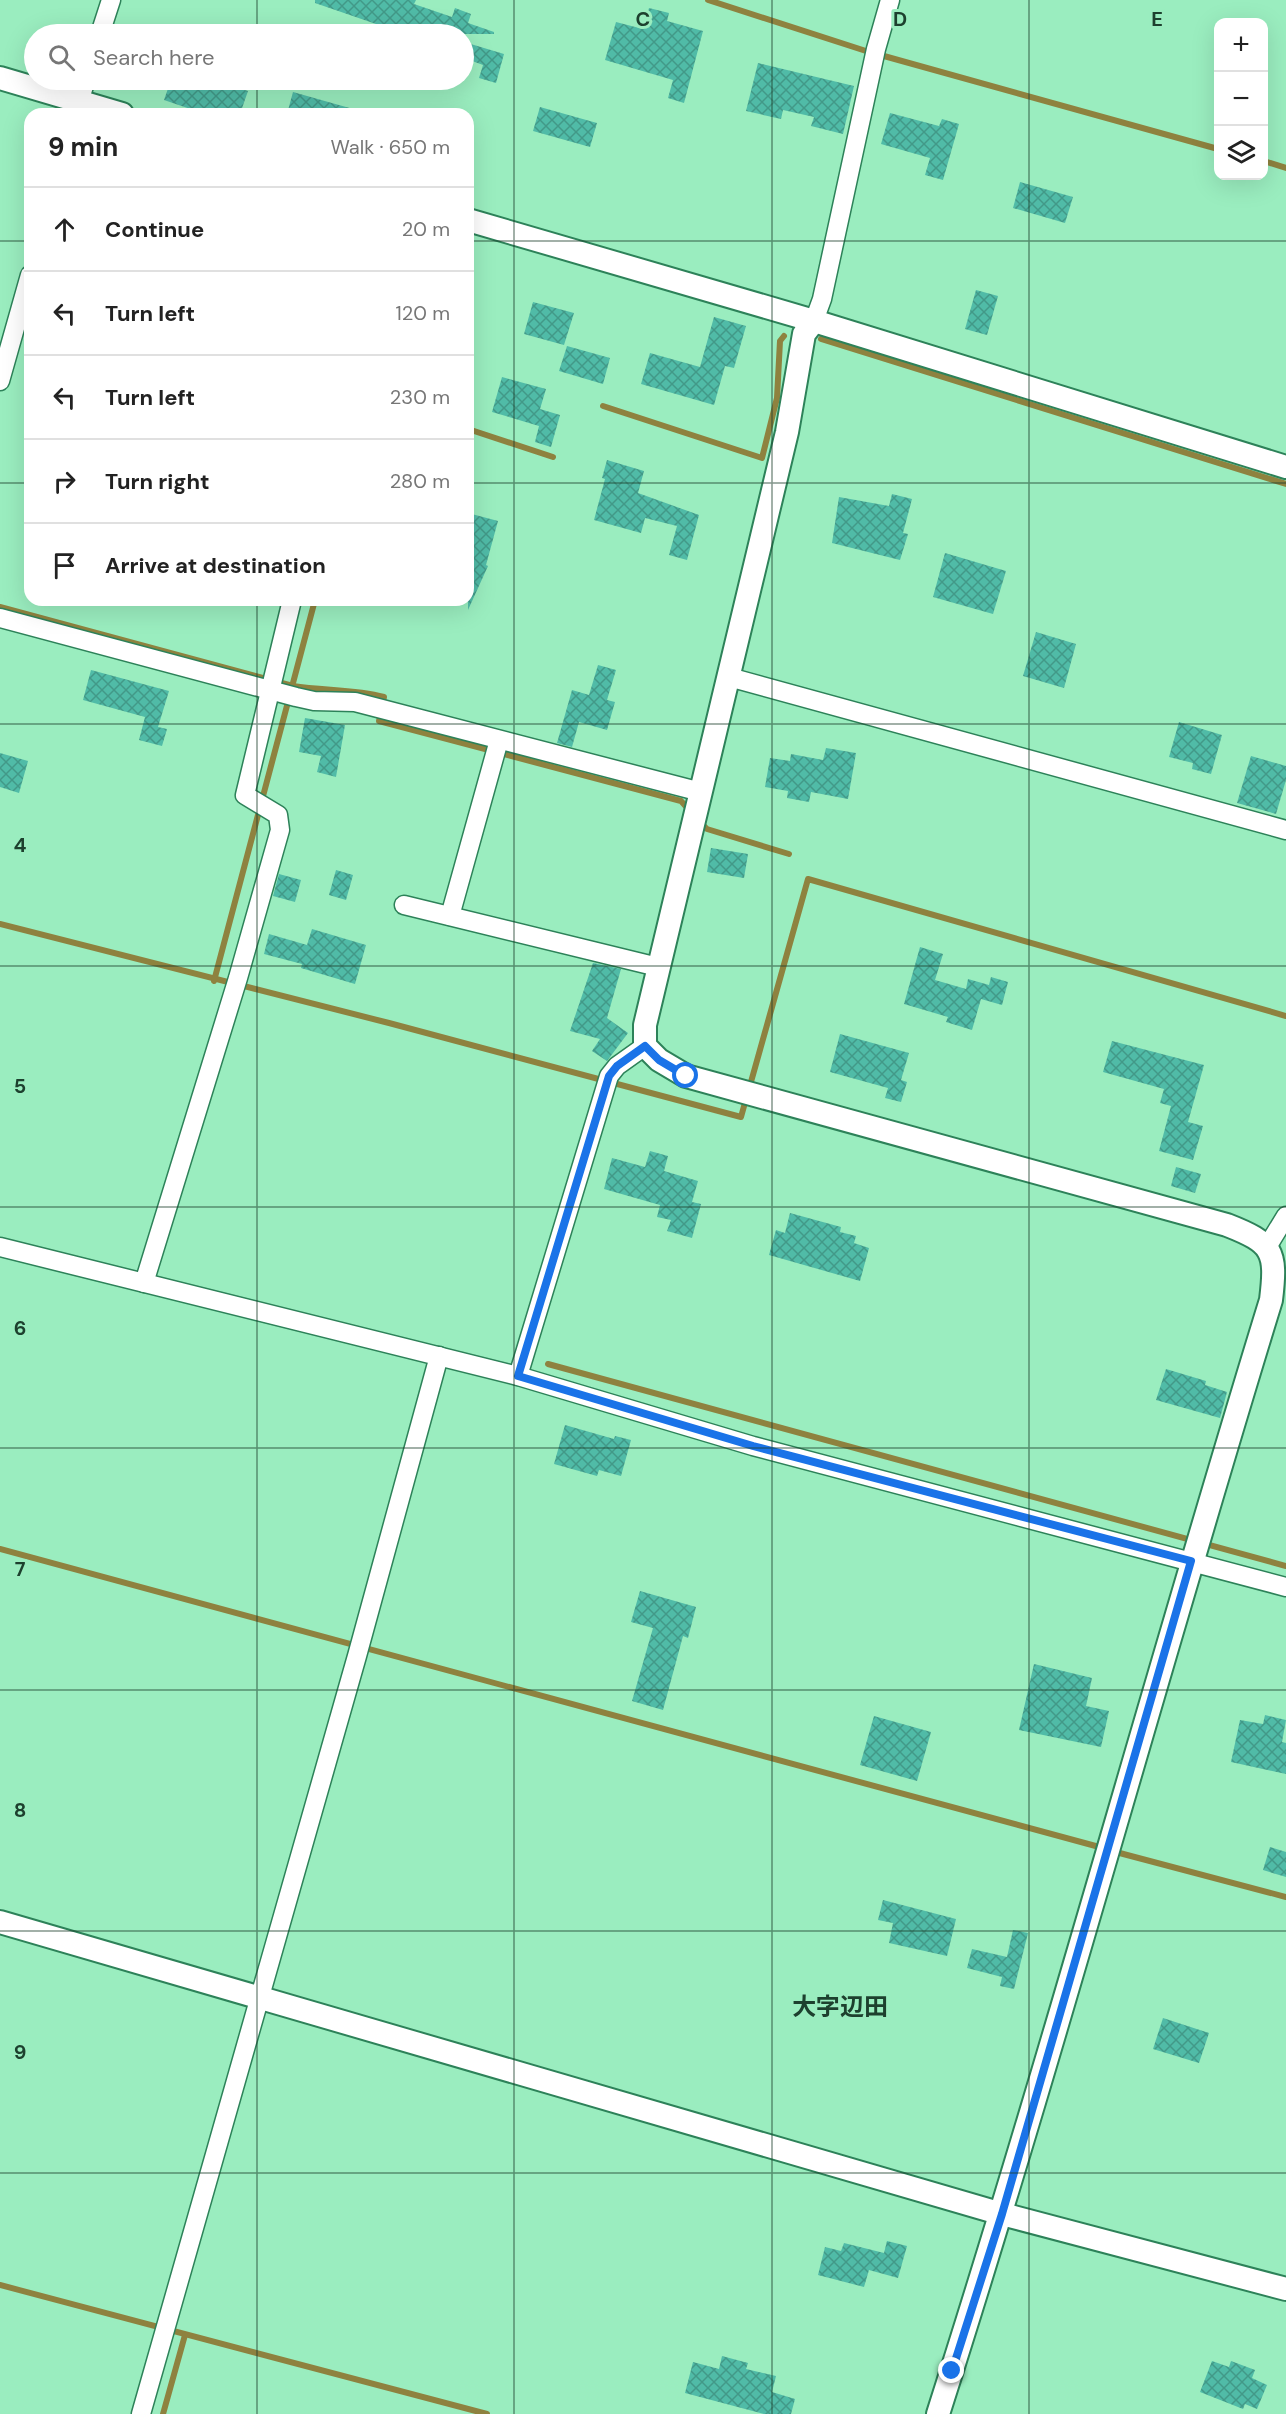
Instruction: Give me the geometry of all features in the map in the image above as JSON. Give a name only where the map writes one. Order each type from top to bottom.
[{"type":"street","points":[[103,24],[111,0]]},
{"type":"street","points":[[890,0],[875,54],[822,299],[814,321],[804,334],[787,432],[658,967],[645,1025],[645,1046],[659,1060],[686,1076],[1227,1225],[1276,1247]]},
{"type":"street","points":[[0,78],[24,84]]},
{"type":"street","points":[[48,90],[107,108]]},
{"type":"street","points":[[474,222],[814,321],[1286,467]]},
{"type":"street","points":[[0,381],[24,295]]},
{"type":"street","points":[[144,1282],[236,986],[280,830],[278,815],[245,795],[284,694],[291,606]]},
{"type":"street","points":[[0,618],[284,694],[314,701],[355,702],[496,749],[697,808]]},
{"type":"street","points":[[729,677],[1286,830]]},
{"type":"street","points":[[450,916],[496,749]]},
{"type":"street","points":[[404,904],[658,967]]},
{"type":"street","points":[[518,1376],[607,1082],[617,1066],[645,1046]]},
{"type":"street","points":[[939,2414],[1002,2214],[1195,1548],[1271,1300],[1276,1247],[1286,1216]]},
{"type":"street","points":[[0,1247],[518,1376],[753,1446],[1195,1548],[1286,1587]]},
{"type":"street","points":[[141,2414],[359,1648],[439,1356]]},
{"type":"street","points":[[0,1922],[1002,2214],[1286,2289]]},
{"type":"building","points":[[315,0],[416,0],[414,4],[452,17],[455,8],[471,14],[468,23],[471,24],[376,24],[315,3]]},
{"type":"building","points":[[649,8],[669,13],[667,21],[703,31],[684,103],[668,98],[673,80],[605,60],[616,22],[643,29]]},
{"type":"building","points":[[474,25],[494,32],[494,34],[474,34]]},
{"type":"building","points":[[474,45],[504,54],[496,83],[479,78],[483,65],[474,62]]},
{"type":"building","points":[[758,63],[854,86],[843,134],[811,126],[814,117],[783,110],[781,119],[746,111]]},
{"type":"building","points":[[168,90],[248,91],[242,108],[187,108],[164,100]]},
{"type":"building","points":[[293,92],[349,108],[289,108]]},
{"type":"building","points":[[540,107],[597,123],[590,147],[533,131]]},
{"type":"building","points":[[890,113],[939,126],[942,119],[959,124],[943,180],[925,175],[930,158],[881,144]]},
{"type":"building","points":[[1020,182],[1073,197],[1065,223],[1013,208]]},
{"type":"building","points":[[976,290],[998,296],[987,335],[965,329]]},
{"type":"building","points":[[533,302],[574,313],[564,345],[524,334]]},
{"type":"building","points":[[714,317],[746,326],[734,368],[725,366],[714,405],[641,384],[650,353],[700,367]]},
{"type":"building","points":[[567,346],[610,358],[603,384],[559,371]]},
{"type":"building","points":[[502,377],[546,389],[540,409],[560,415],[551,447],[535,442],[539,426],[492,412]]},
{"type":"building","points":[[607,460],[644,471],[638,493],[699,515],[687,560],[669,555],[677,526],[645,518],[641,533],[594,520],[605,479],[602,478]]},
{"type":"building","points":[[892,494],[912,499],[903,533],[908,534],[900,560],[832,543],[839,497],[889,506]]},
{"type":"building","points":[[474,515],[498,521],[486,565],[488,566],[474,597]]},
{"type":"building","points":[[945,553],[1006,571],[993,614],[933,597]]},
{"type":"building","points":[[1036,632],[1076,644],[1064,688],[1023,676]]},
{"type":"building","points":[[598,665],[616,670],[607,700],[615,702],[607,730],[579,722],[572,747],[557,743],[572,690],[589,695]]},
{"type":"building","points":[[91,670],[169,691],[158,727],[167,729],[162,746],[139,740],[145,717],[83,700]]},
{"type":"building","points":[[305,718],[345,725],[336,777],[317,772],[321,756],[299,752]]},
{"type":"building","points":[[1179,722],[1222,735],[1211,774],[1192,769],[1193,763],[1169,757]]},
{"type":"building","points":[[826,748],[856,753],[848,799],[811,792],[809,802],[787,798],[788,791],[765,787],[770,758],[790,761],[791,754],[823,760]]},
{"type":"building","points":[[0,753],[28,761],[19,793],[0,787]]},
{"type":"building","points":[[1251,756],[1286,766],[1286,780],[1276,814],[1237,803]]},
{"type":"building","points":[[711,848],[748,854],[744,878],[707,872]]},
{"type":"building","points":[[336,870],[353,875],[346,900],[329,895]]},
{"type":"building","points":[[279,874],[301,880],[295,902],[273,896]]},
{"type":"building","points":[[312,929],[366,945],[355,984],[301,968],[302,964],[264,954],[269,934],[307,945]]},
{"type":"building","points":[[920,947],[943,954],[935,980],[966,989],[968,979],[989,985],[991,977],[1008,982],[1002,1005],[981,999],[972,1030],[946,1022],[948,1017],[904,1004]]},
{"type":"building","points":[[593,963],[621,969],[607,1018],[628,1033],[607,1061],[592,1051],[600,1039],[570,1031]]},
{"type":"building","points":[[840,1034],[909,1053],[901,1080],[907,1082],[901,1102],[885,1098],[888,1088],[830,1072]]},
{"type":"building","points":[[1112,1041],[1204,1065],[1188,1122],[1203,1126],[1193,1160],[1159,1151],[1171,1106],[1160,1103],[1164,1089],[1103,1072]]},
{"type":"building","points":[[650,1151],[668,1156],[664,1171],[698,1181],[692,1202],[701,1204],[692,1238],[667,1231],[671,1220],[657,1217],[660,1205],[604,1189],[612,1158],[645,1167]]},
{"type":"building","points":[[1176,1167],[1201,1174],[1195,1193],[1171,1186]]},
{"type":"building","points":[[790,1213],[841,1227],[840,1232],[856,1236],[854,1243],[869,1248],[860,1281],[769,1255],[776,1230],[785,1233]]},
{"type":"building","points":[[1166,1369],[1206,1381],[1205,1385],[1227,1392],[1220,1418],[1156,1400]]},
{"type":"building","points":[[565,1425],[614,1439],[615,1436],[631,1440],[621,1476],[599,1470],[597,1476],[554,1464]]},
{"type":"building","points":[[640,1591],[696,1607],[688,1638],[683,1636],[663,1710],[632,1701],[653,1628],[631,1622]]},
{"type":"building","points":[[1034,1664],[1092,1678],[1086,1706],[1109,1711],[1101,1747],[1019,1730]]},
{"type":"building","points":[[1265,1715],[1286,1720],[1282,1742],[1286,1743],[1286,1774],[1231,1762],[1240,1720],[1263,1724]]},
{"type":"building","points":[[874,1716],[931,1732],[917,1781],[860,1765]]},
{"type":"building","points":[[1270,1847],[1286,1852],[1286,1877],[1263,1870]]},
{"type":"building","points":[[883,1900],[956,1919],[947,1956],[889,1943],[893,1923],[878,1920]]},
{"type":"building","points":[[1013,1930],[1028,1933],[1014,1989],[1000,1986],[1002,1977],[967,1968],[972,1949],[1007,1957]]},
{"type":"building","points":[[1163,2018],[1209,2033],[1199,2063],[1153,2049]]},
{"type":"building","points":[[887,2241],[907,2246],[898,2278],[869,2270],[864,2287],[818,2275],[825,2247],[841,2251],[844,2243],[884,2253]]},
{"type":"building","points":[[722,2356],[748,2363],[746,2369],[776,2376],[772,2392],[795,2399],[791,2414],[764,2414],[685,2393],[693,2362],[719,2369]]},
{"type":"building","points":[[1212,2361],[1229,2367],[1231,2361],[1255,2370],[1252,2378],[1267,2385],[1257,2409],[1245,2404],[1243,2409],[1200,2392]]},
{"type":"waterway","points":[[708,0],[866,51],[1214,148]]},
{"type":"waterway","points":[[1268,162],[1286,168]]},
{"type":"waterway","points":[[603,406],[762,458],[777,398],[780,341],[784,336]]},
{"type":"waterway","points":[[821,339],[1286,484]]},
{"type":"waterway","points":[[474,431],[553,457]]},
{"type":"waterway","points":[[214,981],[313,606]]},
{"type":"waterway","points":[[0,607],[293,686],[384,697],[379,721],[681,801],[690,811]]},
{"type":"waterway","points":[[699,821],[707,829],[789,854]]},
{"type":"waterway","points":[[749,1089],[808,879],[1286,1016]]},
{"type":"waterway","points":[[0,924],[389,1023],[741,1117],[746,1099]]},
{"type":"waterway","points":[[548,1364],[1286,1566]]},
{"type":"waterway","points":[[0,1549],[1103,1848]]},
{"type":"waterway","points":[[1112,1851],[1286,1897]]},
{"type":"waterway","points":[[0,2285],[487,2414]]},
{"type":"waterway","points":[[163,2414],[185,2335]]},
{"type":"district","name":"大字辺田","points":[[840,2007]]},
{"type":"route","points":[[686,1076],[659,1060],[645,1046],[617,1066],[609,1076],[518,1376],[753,1446],[1191,1561],[1002,2214],[952,2371]]}]
